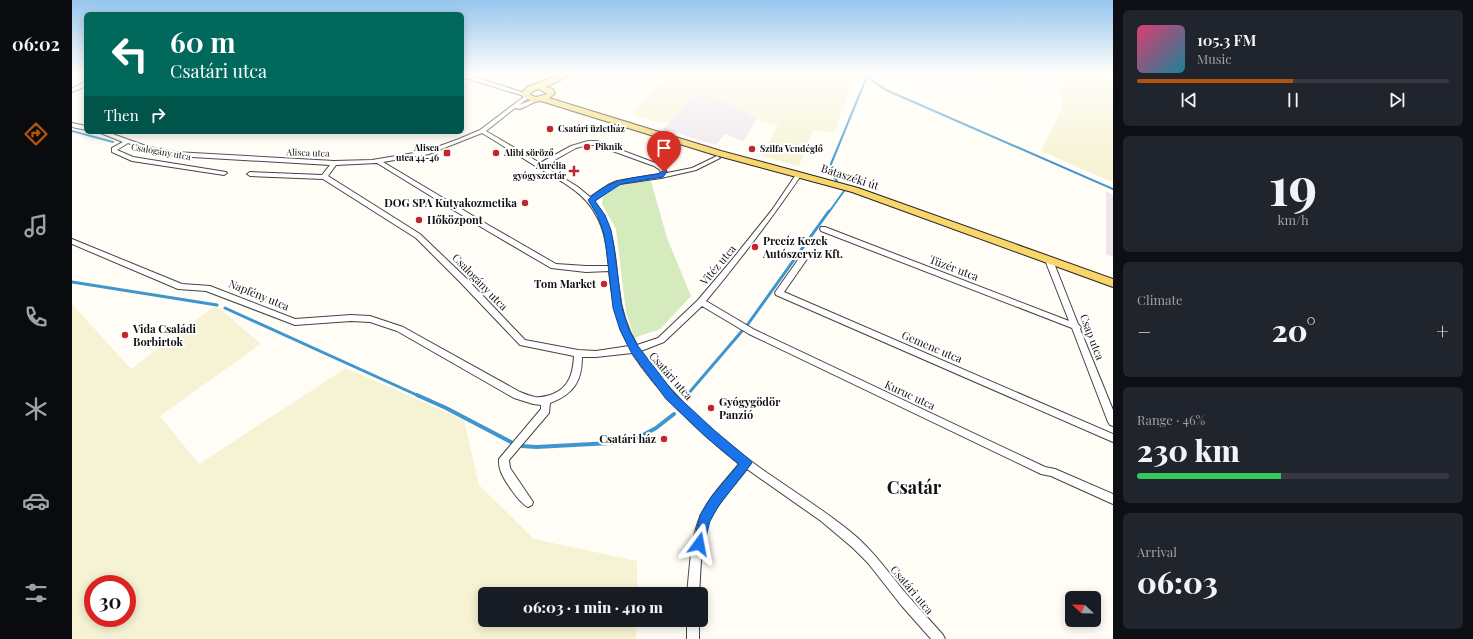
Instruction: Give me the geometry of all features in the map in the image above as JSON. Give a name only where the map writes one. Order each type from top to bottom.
[{"type":"main road","points":[[552,103],[575,108]]},
{"type":"main road","points":[[567,103],[575,108]]},
{"type":"main road","name":"Bátaszéki út","points":[[575,108],[718,153],[799,174],[873,196],[1113,283]]},
{"type":"street","name":"Alisca utca","points":[[107,134],[148,148],[176,154],[334,163],[379,162],[427,153],[482,131],[506,114],[518,103]]},
{"type":"street","name":"Alisca utca","points":[[506,114],[532,103]]},
{"type":"street","points":[[72,125],[84,128]]},
{"type":"street","name":"Csatári utca","points":[[482,131],[576,188],[591,200],[601,215],[607,230],[618,308],[624,330],[634,349],[670,396],[710,434],[746,463],[850,538],[876,565],[939,639]]},
{"type":"street","name":"Csalogány utca","points":[[128,141],[114,149],[115,152],[132,159],[224,173]]},
{"type":"street","points":[[539,166],[578,144],[588,142],[597,143],[656,165],[664,172],[661,176]]},
{"type":"street","points":[[591,200],[610,186],[619,182],[661,176],[694,169],[717,158]]},
{"type":"street","points":[[379,162],[554,266],[586,269],[613,268]]},
{"type":"street","points":[[324,178],[334,163]]},
{"type":"street","name":"Csalogány utca","points":[[250,174],[324,178],[418,236],[523,343],[578,353],[596,354],[634,349]]},
{"type":"street","name":"Vitéz utca","points":[[634,349],[661,340],[701,302],[744,251],[799,174]]},
{"type":"street","name":"Tüzér utca","points":[[823,229],[1076,327]]},
{"type":"street","name":"Napfény utca","points":[[72,241],[181,287],[207,288],[281,318],[295,322],[351,318],[370,319],[385,323],[414,336],[517,394],[535,401],[546,401]]},
{"type":"street","name":"Gemenc utca","points":[[803,259],[779,293],[1113,438]]},
{"type":"street","name":"Csap utca","points":[[1049,260],[1113,422]]},
{"type":"street","name":"Kuruc utca","points":[[701,302],[752,332],[844,377],[1044,471],[1052,472],[1113,499]]},
{"type":"street","points":[[528,502],[516,488],[505,469],[504,459],[546,410],[546,401],[565,393],[574,382],[578,368],[578,353]]},
{"type":"street","points":[[695,587],[699,544],[705,519],[715,501],[746,463]]},
{"type":"street","points":[[693,627],[693,639]]},
{"type":"shaded area","points":[[642,103],[686,103],[669,122],[652,121],[632,114]]},
{"type":"shaded area","points":[[686,103],[731,103],[757,119],[743,141],[725,134],[716,145],[663,129]]},
{"type":"shaded area","points":[[732,103],[845,103],[834,132],[813,130],[799,166],[762,156],[778,125],[757,119]]},
{"type":"shaded area","points":[[1063,103],[1113,103],[1113,182],[1041,151],[1063,106]]},
{"type":"shaded area","points":[[1106,191],[1113,195],[1113,257],[1106,254]]},
{"type":"shaded area","points":[[72,304],[131,369],[216,305],[261,344],[160,416],[199,464],[346,368],[464,420],[479,485],[534,539],[637,561],[637,587],[478,587],[478,627],[637,627],[636,639],[72,639]]},
{"type":"green space","points":[[651,181],[667,238],[691,296],[660,329],[634,338],[626,312],[616,229],[602,204],[603,194],[623,184]]},
{"type":"waterway","points":[[837,181],[832,175],[831,164],[856,103]]},
{"type":"waterway","points":[[915,103],[1113,189]]},
{"type":"waterway","points":[[72,131],[113,142]]},
{"type":"waterway","points":[[829,212],[844,191]]},
{"type":"waterway","points":[[688,394],[748,324],[829,211]]},
{"type":"waterway","points":[[72,282],[217,305]]},
{"type":"waterway","points":[[225,308],[419,396]]},
{"type":"waterway","points":[[417,395],[446,408],[511,442]]},
{"type":"waterway","points":[[522,446],[536,447],[630,442],[656,428],[674,414]]},
{"type":"place","name":"Csatári üzletház","points":[[550,129]]},
{"type":"place","name":"Piknik","points":[[587,147]]},
{"type":"place","name":"Szilfa Vendéglő","points":[[752,149]]},
{"type":"place","name":"Alisca utca 44-46","points":[[447,153]]},
{"type":"place","name":"Alibi söröző","points":[[496,153]]},
{"type":"place","name":"Aurélia gyógyszertár","points":[[574,171]]},
{"type":"place","name":"DOG SPA Kutyakozmetika","points":[[525,203]]},
{"type":"place","name":"Hőközpont","points":[[419,220]]},
{"type":"place","name":"Precíz Kezek Autószerviz Kft.","points":[[755,247]]},
{"type":"place","name":"Tom Market","points":[[604,284]]},
{"type":"place","name":"Vida Családi Borbirtok","points":[[125,335]]},
{"type":"place","name":"Gyógygödör Panzió","points":[[711,408]]},
{"type":"place","name":"Csatári ház","points":[[664,439]]},
{"type":"district","name":"Csatár","points":[[914,488]]},
{"type":"route","points":[[664,172],[661,176],[619,182],[610,186],[591,200],[601,215],[607,230],[618,308],[624,330],[634,349],[670,396],[710,434],[746,463],[715,501],[705,519],[699,544]]}]
